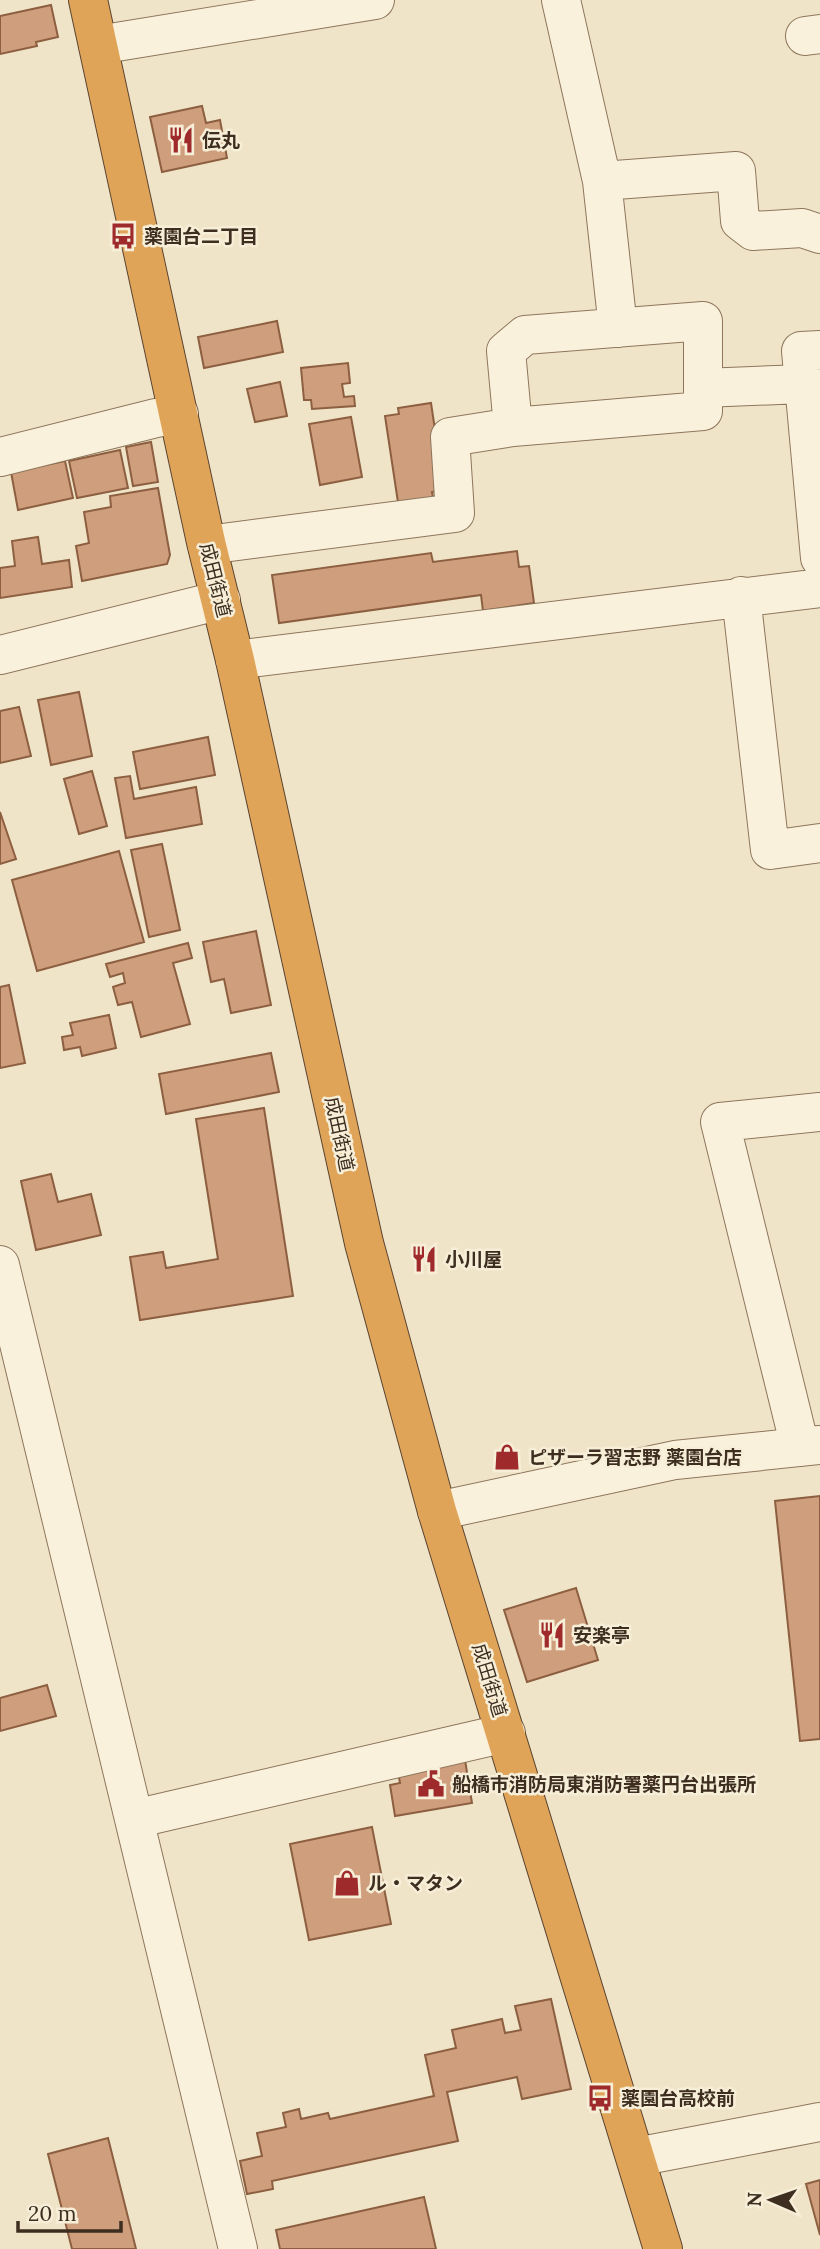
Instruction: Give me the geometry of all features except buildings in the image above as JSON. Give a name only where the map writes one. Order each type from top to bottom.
[{"type":"highway","name":"成田街道","points":[[88,0],[364,1244],[438,1511],[663,2249]]},
{"type":"street","points":[[98,45],[375,0]]},
{"type":"street","points":[[561,0],[602,181],[618,328]]},
{"type":"street","points":[[602,181],[736,171],[740,221],[753,231],[802,228],[820,234]]},
{"type":"street","points":[[207,545],[455,513],[450,437],[513,427],[703,411],[703,321],[525,335],[506,351],[513,427]]},
{"type":"street","points":[[820,350],[801,351],[820,558]]},
{"type":"street","points":[[703,388],[803,384]]},
{"type":"street","points":[[0,457],[179,414]]},
{"type":"street","points":[[235,660],[820,587]]},
{"type":"street","points":[[741,596],[770,850],[820,843]]},
{"type":"street","points":[[0,655],[221,600]]},
{"type":"street","points":[[438,1511],[675,1460],[810,1446],[720,1122],[820,1112]]},
{"type":"street","points":[[0,1265],[238,2249]]},
{"type":"street","points":[[134,1819],[506,1733]]},
{"type":"street","points":[[636,2157],[820,2122]]},
{"type":"place","name":"伝丸","points":[[181,140]]},
{"type":"place","name":"薬園台二丁目","points":[[123,236]]},
{"type":"place","name":"小川屋","points":[[424,1259]]},
{"type":"place","name":"ピザーラ習志野 薬園台店","points":[[507,1457]]},
{"type":"place","name":"安楽亭","points":[[552,1635]]},
{"type":"place","name":"船橋市消防局東消防署薬円台出張所","points":[[431,1784]]},
{"type":"place","name":"ル・マタン","points":[[347,1883]]},
{"type":"place","name":"薬園台高校前","points":[[600,2098]]}]
